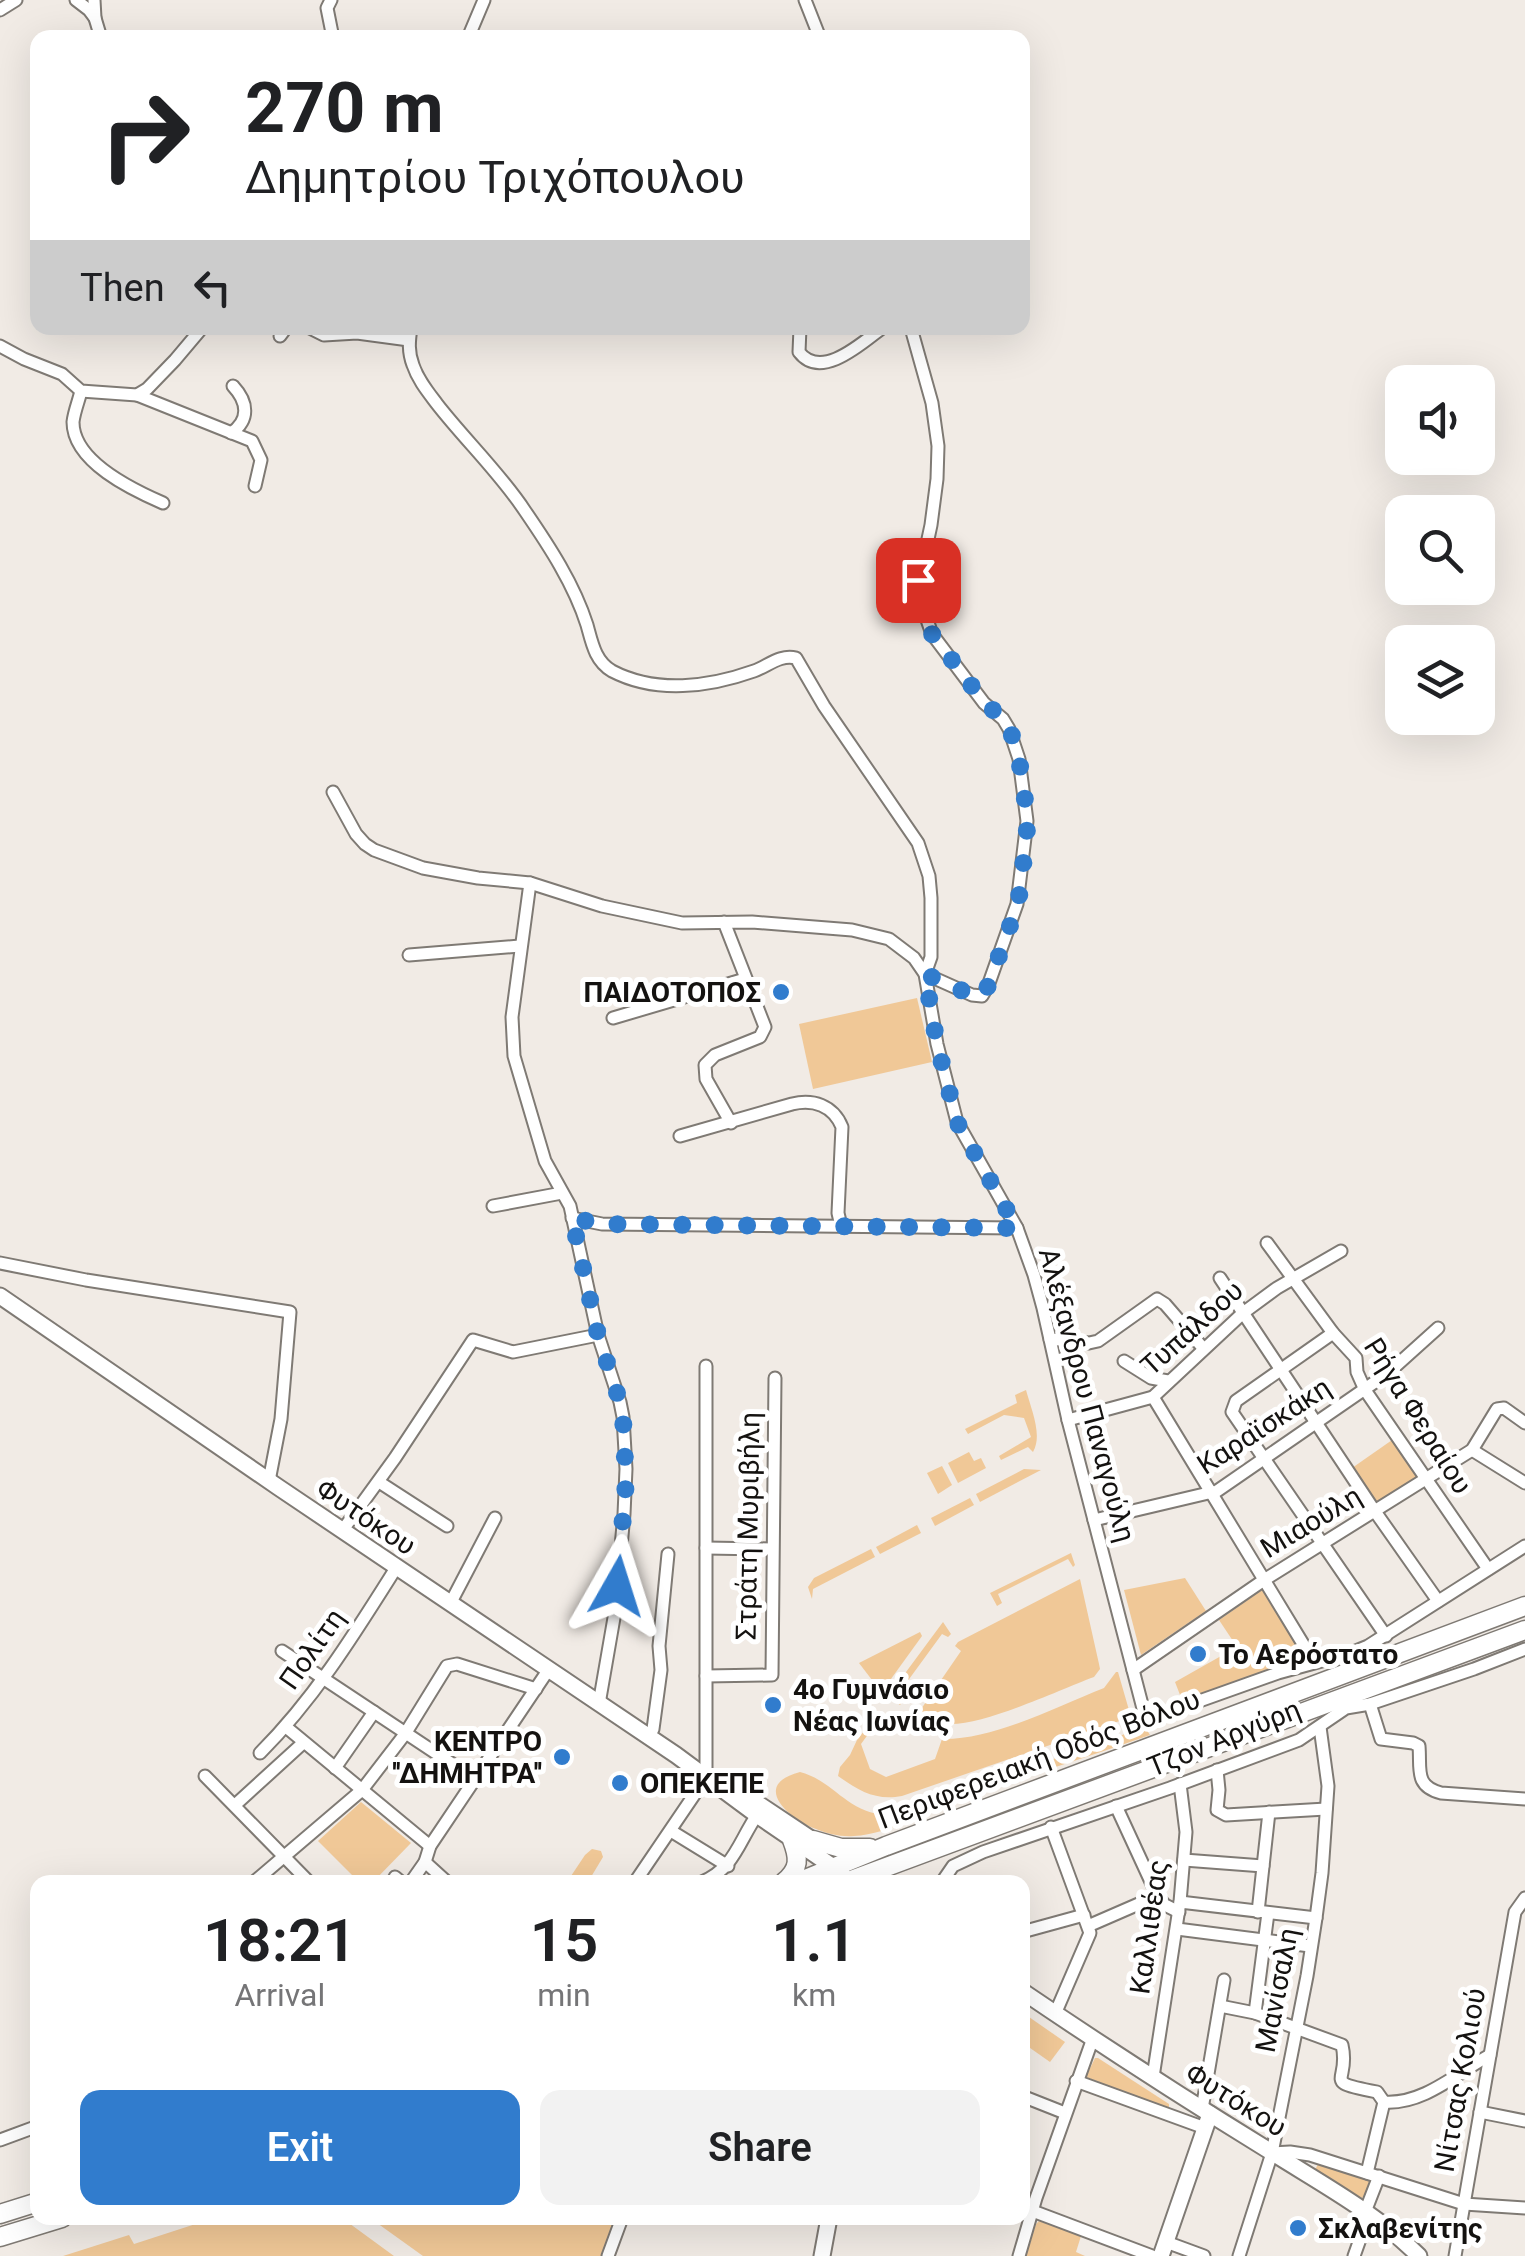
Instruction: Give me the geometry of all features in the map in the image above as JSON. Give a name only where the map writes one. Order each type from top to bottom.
[{"type":"main road","name":"Περιφερειακή Οδός Βόλου","points":[[855,1875],[886,1846],[1525,1606]]},
{"type":"main road","name":"Περιφερειακή Οδός Βόλου","points":[[857,1875],[1525,1630]]},
{"type":"main road","points":[[792,1840],[798,1855],[792,1875]]},
{"type":"main road","points":[[813,1840],[841,1848],[886,1846]]},
{"type":"main road","points":[[904,1875],[927,1852]]},
{"type":"main road","points":[[0,2214],[30,2205]]},
{"type":"main road","points":[[4,2237],[41,2225]]},
{"type":"street","points":[[0,10],[16,0]]},
{"type":"street","points":[[76,0],[95,18]]},
{"type":"street","points":[[94,0],[99,30]]},
{"type":"street","points":[[330,0],[327,8],[331,30]]},
{"type":"street","points":[[471,30],[484,0]]},
{"type":"street","points":[[805,0],[817,30]]},
{"type":"street","points":[[137,395],[153,383],[196,335]]},
{"type":"street","name":"Αλέξανδρου Παναγούλη","points":[[410,335],[409,352],[420,381],[519,502],[575,593],[599,661],[612,671],[638,680],[676,687],[737,676],[793,656],[918,843],[930,876],[932,898],[931,957],[925,974],[937,1044],[957,1122],[1017,1228],[1038,1292],[1146,1720],[1314,1662]]},
{"type":"street","points":[[800,335],[800,352],[807,361],[818,364],[842,355],[872,335]]},
{"type":"street","points":[[333,792],[356,834],[374,850],[423,868],[530,883],[602,906],[682,923],[724,922],[878,935],[907,950],[925,974],[982,996],[1018,904],[1028,820],[1019,759],[1010,729],[932,634],[918,597],[918,580],[931,525],[938,446],[932,403],[913,335]]},
{"type":"street","points":[[0,346],[62,374],[82,391],[137,395],[252,440],[261,460],[255,486]]},
{"type":"street","points":[[231,433],[246,413],[234,386]]},
{"type":"street","points":[[82,391],[74,418],[80,444],[94,462],[126,486],[163,503]]},
{"type":"street","points":[[530,883],[512,1017],[514,1056],[544,1162],[570,1206],[598,1335],[620,1402],[626,1469],[614,1612],[599,1704]]},
{"type":"street","points":[[724,922],[765,1030],[760,1037],[710,1058],[704,1069],[731,1123]]},
{"type":"street","points":[[409,956],[520,946]]},
{"type":"street","points":[[613,1018],[745,980]]},
{"type":"street","points":[[680,1136],[792,1104],[811,1101],[830,1110],[842,1127],[838,1213],[841,1226]]},
{"type":"street","points":[[492,1206],[562,1193]]},
{"type":"street","points":[[572,1218],[602,1224],[1017,1228]]},
{"type":"street","name":"Ρήγα Φεραίου","points":[[1268,1243],[1356,1359],[1365,1390],[1488,1570]]},
{"type":"street","name":"Τυπάλδου","points":[[1068,1420],[1152,1397],[1243,1313],[1341,1251]]},
{"type":"street","points":[[0,1263],[290,1312],[279,1431],[269,1482]]},
{"type":"street","points":[[1220,1278],[1438,1600]]},
{"type":"street","name":"Φυτόκου","points":[[0,1296],[706,1776],[792,1840],[852,1875]]},
{"type":"street","points":[[1050,1339],[1098,1342],[1157,1299],[1203,1348]]},
{"type":"street","name":"Καραϊσκάκη","points":[[1094,1520],[1211,1494],[1365,1390],[1438,1328]]},
{"type":"street","points":[[1332,1332],[1236,1401],[1232,1408],[1386,1636]]},
{"type":"street","points":[[342,1530],[379,1482],[473,1340],[513,1352],[598,1335]]},
{"type":"street","points":[[1124,1361],[1151,1378],[1168,1381]]},
{"type":"street","points":[[640,1875],[706,1776],[706,1366]]},
{"type":"street","name":"Στράτη Μυριβήλη","points":[[706,1676],[772,1675],[775,1378]]},
{"type":"street","points":[[1152,1397],[1314,1662],[1352,1653],[1386,1636],[1525,1546]]},
{"type":"street","name":"Μιαούλη","points":[[1133,1670],[1264,1580],[1472,1450],[1498,1409],[1502,1407],[1525,1423]]},
{"type":"street","points":[[1472,1450],[1525,1483]]},
{"type":"street","points":[[379,1482],[447,1526]]},
{"type":"street","points":[[450,1604],[495,1518]]},
{"type":"street","points":[[706,1548],[772,1549]]},
{"type":"street","points":[[649,1737],[661,1670],[659,1646],[668,1554]]},
{"type":"street","name":"Πολίτη","points":[[260,1753],[325,1680],[396,1568]]},
{"type":"street","name":"Τζον Αργύρη","points":[[946,1875],[964,1859],[1298,1740],[1346,1708],[1370,1704],[1525,1649]]},
{"type":"street","points":[[282,1651],[476,1779]]},
{"type":"street","points":[[262,1875],[362,1790],[405,1734],[444,1670],[452,1664],[536,1689]]},
{"type":"street","points":[[415,1875],[430,1846],[549,1669]]},
{"type":"street","points":[[1370,1704],[1381,1739],[1419,1746],[1421,1778],[1430,1790],[1525,1800]]},
{"type":"street","points":[[335,1768],[374,1712]]},
{"type":"street","points":[[286,1726],[430,1846]]},
{"type":"street","name":"Μανίσαλη","points":[[1239,2256],[1272,2153],[1321,1888],[1328,1786],[1320,1727]]},
{"type":"street","points":[[235,1805],[304,1743]]},
{"type":"street","points":[[1217,1770],[1217,1810],[1226,1815],[1326,1809]]},
{"type":"street","points":[[204,1776],[302,1875]]},
{"type":"street","name":"Φυτόκου","points":[[706,1776],[758,1802],[813,1840],[853,1875]]},
{"type":"street","name":"Καλλιθέας","points":[[1153,2077],[1180,1907],[1186,1832],[1180,1784]]},
{"type":"street","points":[[1116,1806],[1165,1904],[1316,1918]]},
{"type":"street","points":[[1255,2013],[1265,1942],[1263,1866],[1269,1812]]},
{"type":"street","points":[[717,1875],[728,1866],[756,1815]]},
{"type":"street","points":[[1051,1828],[1089,1936],[1055,2014]]},
{"type":"street","points":[[671,1830],[728,1866]]},
{"type":"street","points":[[1184,1860],[1263,1866]]},
{"type":"street","points":[[425,1862],[439,1875]]},
{"type":"street","points":[[1030,1930],[1086,1920],[1158,1896]]},
{"type":"street","name":"Νίτσας Κολιού","points":[[1455,2256],[1516,1912],[1525,1898]]},
{"type":"street","points":[[1177,1929],[1310,1946]]},
{"type":"street","points":[[1204,2256],[1164,2249],[1206,2117],[1224,1980]]},
{"type":"street","name":"Φυτόκου","points":[[1030,1997],[1153,2077],[1206,2117],[1367,2213],[1419,2256]]},
{"type":"street","points":[[1220,2006],[1255,2013],[1342,2045],[1341,2082],[1376,2092],[1384,2102],[1367,2213],[1354,2256]]},
{"type":"street","points":[[1030,2204],[1093,2038]]},
{"type":"street","points":[[1384,2102],[1419,2098],[1490,2055]]},
{"type":"street","points":[[1076,2082],[1206,2117]]},
{"type":"street","points":[[1030,2099],[1065,2113]]},
{"type":"street","points":[[1480,2112],[1525,2121]]},
{"type":"street","points":[[0,2140],[30,2129]]},
{"type":"street","points":[[1272,2153],[1302,2153],[1464,2204],[1525,2208]]},
{"type":"street","points":[[1030,2210],[1152,2256]]},
{"type":"street","points":[[608,2256],[619,2225]]},
{"type":"street","points":[[822,2256],[828,2225]]},
{"type":"street","points":[[1019,2256],[1025,2225]]},
{"type":"shaded area","points":[[917,998],[932,1062],[813,1089],[799,1024]]},
{"type":"shaded area","points":[[1026,1390],[1035,1422],[1036,1445],[1033,1452],[1028,1447],[1001,1460],[999,1456],[1031,1437],[1024,1418],[1004,1415],[968,1434],[965,1429],[1017,1403],[1015,1395]]},
{"type":"shaded area","points":[[1395,1438],[1422,1477],[1378,1506],[1352,1468]]},
{"type":"shaded area","points":[[969,1452],[974,1461],[981,1458],[986,1468],[958,1483],[948,1463]]},
{"type":"shaded area","points":[[942,1466],[952,1485],[938,1494],[927,1473]]},
{"type":"shaded area","points":[[1024,1469],[1041,1470],[980,1502],[976,1494]]},
{"type":"shaded area","points":[[970,1498],[974,1505],[935,1526],[931,1518]]},
{"type":"shaded area","points":[[917,1525],[921,1533],[880,1554],[876,1547]]},
{"type":"shaded area","points":[[871,1549],[875,1557],[813,1589],[812,1599],[808,1587],[814,1578]]},
{"type":"shaded area","points":[[1071,1553],[1073,1567],[1068,1559],[998,1594],[1002,1603],[997,1606],[990,1593]]},
{"type":"shaded area","points":[[1185,1578],[1206,1611],[1141,1655],[1124,1590]]},
{"type":"shaded area","points":[[1080,1579],[1100,1669],[1094,1677],[1021,1706],[963,1723],[944,1724],[917,1715],[961,1651],[955,1646],[958,1642]]},
{"type":"shaded area","points":[[1262,1590],[1303,1657],[1182,1700],[1175,1682],[1237,1647],[1219,1620]]},
{"type":"shaded area","points":[[943,1622],[951,1634],[942,1634],[896,1697],[902,1702],[900,1705],[889,1695]]},
{"type":"shaded area","points":[[920,1632],[922,1636],[883,1690],[859,1663]]},
{"type":"shaded area","points":[[1116,1672],[1131,1717],[902,1796],[868,1793],[838,1776],[857,1740],[879,1712],[886,1721],[880,1718],[861,1744],[870,1769],[886,1777],[935,1759],[942,1739],[982,1734],[1024,1721],[1104,1688]]},
{"type":"shaded area","points":[[1145,1727],[1150,1735],[868,1834],[839,1836],[816,1829],[786,1810],[776,1793],[785,1778],[800,1772],[866,1811],[895,1814]]},
{"type":"shaded area","points":[[361,1802],[411,1843],[380,1875],[352,1875],[318,1841]]},
{"type":"shaded area","points":[[592,1849],[601,1851],[603,1857],[592,1875],[572,1875]]},
{"type":"shaded area","points":[[1030,2018],[1065,2042],[1050,2062],[1030,2048]]},
{"type":"shaded area","points":[[1095,2058],[1169,2104],[1169,2109],[1086,2077]]},
{"type":"shaded area","points":[[1318,2164],[1368,2179],[1364,2197],[1315,2170]]},
{"type":"shaded area","points":[[1039,2221],[1081,2236],[1076,2252],[1085,2256],[1026,2256]]},
{"type":"shaded area","points":[[192,2225],[352,2225],[394,2256],[63,2256],[129,2235],[134,2244]]},
{"type":"shaded area","points":[[380,2225],[618,2225],[607,2256],[423,2256]]},
{"type":"place","name":"ΠΑΙΔΟΤΟΠΟΣ","points":[[781,992]]},
{"type":"place","name":"Το Αερόστατο","points":[[1198,1654]]},
{"type":"place","name":"4ο Γυμνάσιο Νέας Ιωνίας","points":[[773,1705]]},
{"type":"place","name":"ΚΕΝΤΡΟ ''ΔΗΜΗΤΡΑ''","points":[[562,1757]]},
{"type":"place","name":"ΟΠΕΚΕΠΕ","points":[[620,1783]]},
{"type":"place","name":"Σκλαβενίτης","points":[[1298,2228]]},
{"type":"route","points":[[617,1586],[626,1482],[623,1417],[598,1335],[572,1218],[602,1224],[1017,1228],[954,1114],[925,974],[972,995],[982,996],[988,986],[1018,904],[1022,876],[1028,820],[1019,759],[1010,729],[932,634],[918,597],[918,580]]}]
